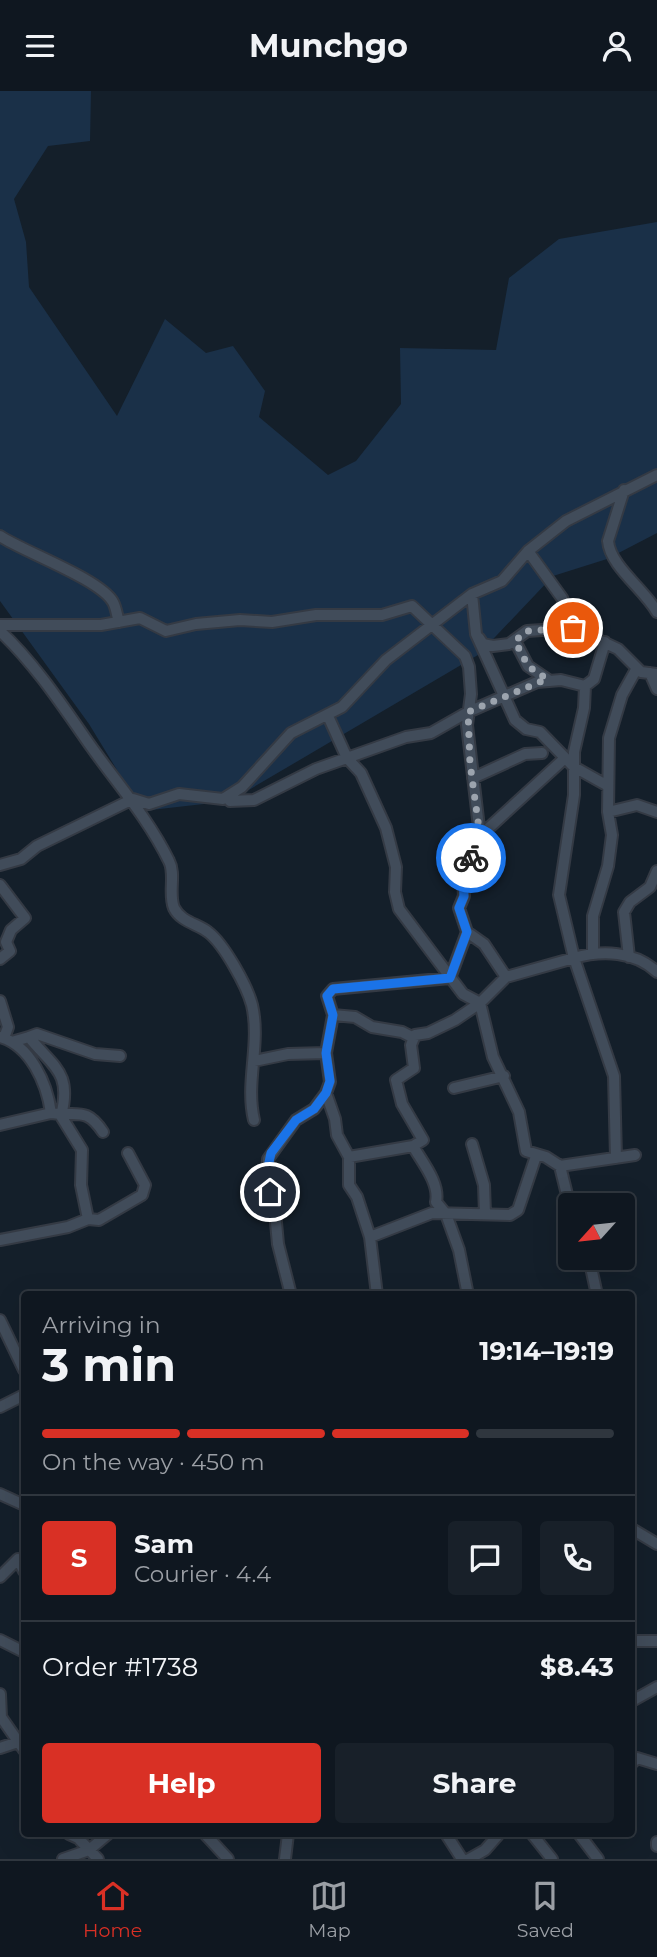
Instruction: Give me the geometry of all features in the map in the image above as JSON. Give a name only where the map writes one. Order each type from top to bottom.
[{"type":"street","points":[[0,865],[21,859],[37,846],[133,799],[149,804],[179,794],[223,799],[242,787],[291,733],[342,707],[386,660],[472,594],[502,581],[528,551],[566,521],[657,475]]},
{"type":"street","points":[[624,490],[608,541],[609,549],[612,558],[634,580],[657,612]]},
{"type":"street","points":[[0,536],[26,551],[52,560],[106,594],[114,603],[119,622]]},
{"type":"street","points":[[528,551],[562,598],[573,628]]},
{"type":"street","points":[[472,594],[476,634],[519,725],[540,732],[574,767],[608,786]]},
{"type":"street","points":[[0,625],[119,622],[140,618],[166,631],[196,624],[272,622],[316,615],[382,615],[412,606],[465,656],[471,694],[468,712],[480,836]]},
{"type":"street","points":[[476,634],[483,644],[493,646],[515,641],[527,631],[573,628],[618,649],[637,668],[654,674],[657,689]]},
{"type":"street","points":[[0,631],[64,705],[133,799],[172,865],[169,880],[174,907],[181,917],[218,940],[251,1004],[254,1061],[249,1076],[254,1120]]},
{"type":"street","points":[[515,641],[528,666],[547,679],[584,686],[594,679],[605,642]]},
{"type":"street","points":[[593,953],[593,916],[608,866],[612,835],[608,812],[609,738],[622,695],[637,668]]},
{"type":"street","points":[[230,801],[254,800],[316,769],[407,737],[431,733],[468,712],[547,679]]},
{"type":"street","points":[[584,686],[584,708],[577,735],[574,767],[574,795],[559,895],[574,958],[614,1076],[616,1158]]},
{"type":"street","points":[[328,716],[347,758],[361,773],[386,828],[396,867],[395,892],[399,909],[463,994],[480,1003],[493,1057],[519,1112],[526,1151],[546,1157],[560,1166],[635,1154]]},
{"type":"street","points":[[473,778],[525,754],[542,753],[553,745]]},
{"type":"street","points":[[542,753],[544,778]]},
{"type":"street","points":[[506,977],[484,944],[467,932],[459,908],[464,896],[463,881],[480,836],[565,758]]},
{"type":"street","points":[[608,812],[637,805],[657,812]]},
{"type":"street","points":[[629,957],[624,912],[631,902],[654,888],[657,871]]},
{"type":"street","points":[[0,885],[25,918],[11,930],[6,941],[10,951],[0,959]]},
{"type":"street","points":[[450,978],[467,932]]},
{"type":"street","points":[[349,1157],[413,1146],[423,1140],[402,1104],[396,1080],[414,1068],[411,1045],[414,1038],[455,1020],[480,1003],[506,977],[593,953],[629,957],[657,972]]},
{"type":"street","points":[[290,1291],[278,1244],[275,1212],[268,1184],[268,1159],[296,1120],[314,1109],[326,1093],[330,1081],[326,1053],[333,1015],[327,996],[333,989],[450,978]]},
{"type":"street","points":[[0,1001],[8,1027],[6,1039]]},
{"type":"street","points":[[333,1015],[355,1017],[372,1027],[402,1032],[414,1038]]},
{"type":"street","points":[[6,1039],[37,1034],[95,1054],[120,1056]]},
{"type":"street","points":[[29,1037],[64,1077],[65,1103],[57,1114]]},
{"type":"street","points":[[6,1039],[39,1073],[57,1114],[82,1150],[81,1185],[88,1219]]},
{"type":"street","points":[[254,1061],[288,1054],[326,1053]]},
{"type":"street","points":[[454,1089],[504,1076]]},
{"type":"street","points":[[326,1093],[335,1119],[337,1136],[349,1157],[349,1185],[357,1197],[370,1237],[377,1291]]},
{"type":"street","points":[[0,1125],[79,1112],[88,1115],[103,1132]]},
{"type":"street","points":[[472,1145],[484,1185],[485,1214]]},
{"type":"street","points":[[413,1146],[432,1179],[439,1210],[446,1215],[459,1250],[467,1291]]},
{"type":"street","points":[[0,1240],[68,1227],[88,1219],[99,1220],[142,1195],[145,1185],[128,1153]]},
{"type":"street","points":[[370,1237],[432,1213],[510,1215],[518,1210],[536,1156]]},
{"type":"street","points":[[560,1166],[567,1193]]},
{"type":"street","points":[[592,1271],[596,1291]]},
{"type":"street","points":[[0,1320],[21,1364]]},
{"type":"street","points":[[0,1407],[21,1396]]},
{"type":"street","points":[[0,1494],[21,1504]]},
{"type":"street","points":[[635,1531],[657,1544]]},
{"type":"street","points":[[0,1577],[18,1559],[21,1565]]},
{"type":"street","points":[[0,1640],[21,1650]]},
{"type":"street","points":[[635,1641],[657,1641]]},
{"type":"street","points":[[635,1699],[657,1686]]},
{"type":"street","points":[[0,1694],[1,1717],[21,1746],[0,1748]]},
{"type":"street","points":[[635,1760],[637,1758],[657,1764]]},
{"type":"street","points":[[76,1837],[97,1859]]},
{"type":"street","points":[[63,1859],[89,1850],[104,1837]]},
{"type":"street","points":[[208,1837],[228,1859]]},
{"type":"street","points":[[285,1859],[288,1837]]},
{"type":"street","points":[[448,1837],[462,1859]]},
{"type":"street","points":[[469,1859],[485,1850],[496,1837]]},
{"type":"street","points":[[534,1837],[552,1859]]},
{"type":"street","points":[[581,1837],[598,1859]]},
{"type":"shaded area","points":[[0,91],[91,91],[90,141],[48,146],[14,199],[26,242],[29,287],[117,416],[165,319],[206,353],[233,346],[265,391],[259,417],[328,475],[356,461],[401,404],[400,348],[496,350],[509,278],[559,239],[657,222],[657,533],[607,559],[553,576],[478,655],[230,801],[142,811],[89,724],[0,601]]},
{"type":"way so far","points":[[471,858],[480,836],[470,763],[468,712],[547,679],[528,666],[515,641],[527,631],[538,628],[573,628]]},
{"type":"route","points":[[270,1192],[268,1159],[271,1153],[296,1120],[314,1109],[326,1093],[330,1081],[326,1053],[333,1015],[327,996],[333,989],[450,978],[467,932],[459,908],[464,896],[463,881],[471,858]]}]
